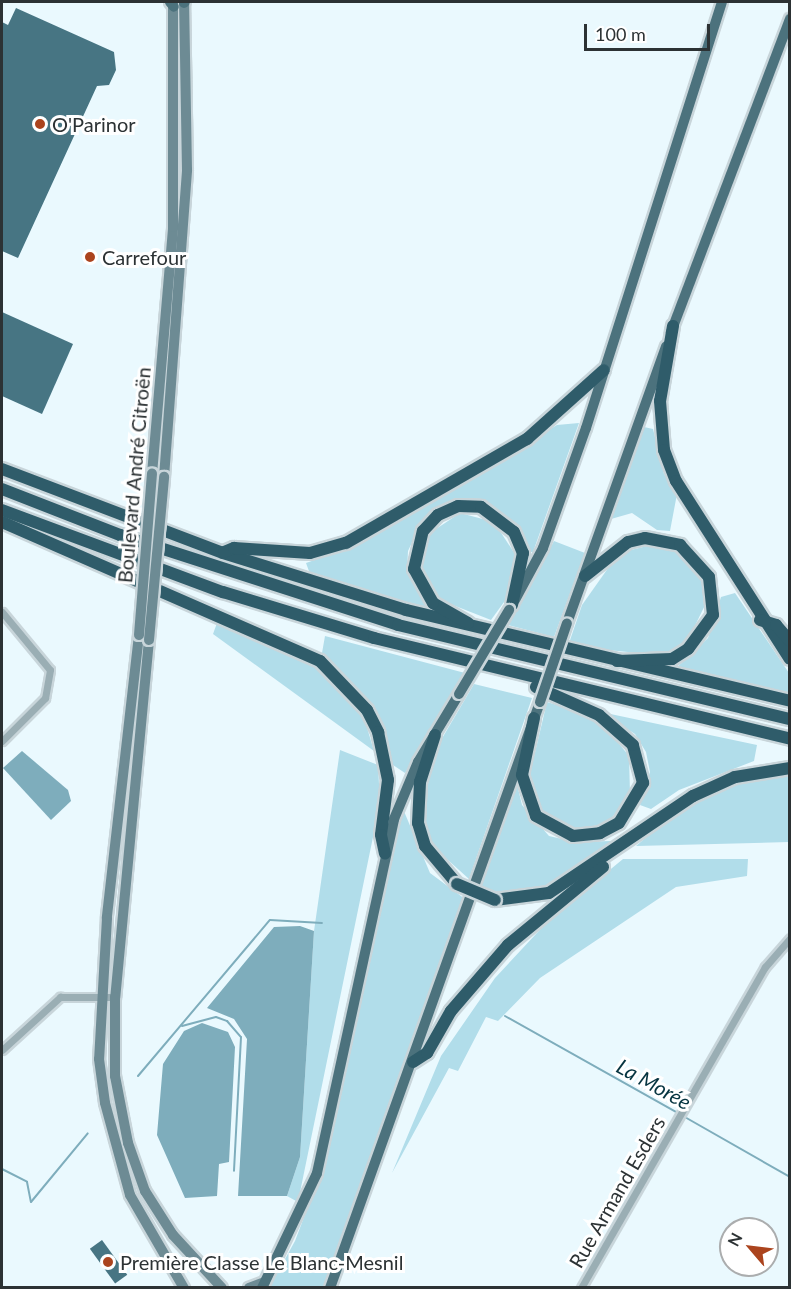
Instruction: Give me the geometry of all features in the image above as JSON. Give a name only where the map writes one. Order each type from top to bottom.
[{"type":"highway","points":[[674,327],[660,401],[664,450],[676,481],[760,620],[789,659]]},
{"type":"highway","points":[[223,553],[234,548],[310,553],[346,543],[527,439],[557,417],[604,370]]},
{"type":"highway","points":[[2,469],[223,553],[473,628],[613,663],[789,701]]},
{"type":"highway","points":[[2,489],[120,535],[398,625],[789,719]]},
{"type":"highway","points":[[473,628],[433,603],[414,569],[423,531],[438,515],[458,506],[481,507],[514,532],[523,554],[510,608]]},
{"type":"highway","points":[[2,510],[223,592],[530,679],[789,739]]},
{"type":"highway","points":[[2,522],[320,661],[367,710],[378,732],[388,780],[381,835],[385,854]]},
{"type":"highway","points":[[585,576],[628,542],[645,538],[680,545],[709,577],[713,615],[688,649],[672,659],[624,657],[613,663]]},
{"type":"highway","points":[[760,620],[776,625],[789,641]]},
{"type":"highway","points":[[530,679],[540,693],[599,715],[633,744],[643,783],[619,823],[600,833],[573,836],[536,816],[522,775],[534,718]]},
{"type":"highway","points":[[435,735],[420,782],[418,823],[425,846],[457,884],[495,900],[549,893],[632,834],[693,796],[735,777],[789,768]]},
{"type":"highway","points":[[413,1062],[427,1053],[451,1011],[500,953],[625,848],[632,834]]},
{"type":"main road","points":[[249,1287],[264,1285],[317,1173],[385,854],[410,778],[543,548],[604,370],[722,2]]},
{"type":"main road","name":"Boulevard André Citroën","points":[[179,3],[173,227],[139,635],[100,996],[99,1059],[117,1151],[130,1195],[184,1287]]},
{"type":"main road","name":"Boulevard André Citroën","points":[[179,3],[186,201],[164,477],[120,934],[115,997],[115,1076],[137,1170],[173,1236],[222,1287]]},
{"type":"main road","points":[[330,1287],[413,1062],[674,327],[789,19]]},
{"type":"street","points":[[2,612],[45,660],[50,677],[45,698],[2,741]]},
{"type":"street","name":"Rue Armand Esders","points":[[581,1287],[765,968],[789,938]]},
{"type":"street","points":[[2,1050],[60,997],[115,997]]},
{"type":"shaded area","points":[[579,423],[533,552],[527,552],[517,527],[500,511],[479,502],[419,527],[408,551],[407,571],[427,608],[310,574],[306,563],[352,547],[557,425]]},
{"type":"shaded area","points":[[644,427],[653,429],[664,474],[677,494],[670,531],[657,530],[632,513],[611,519]]},
{"type":"shaded area","points":[[460,513],[494,522],[515,554],[512,591],[491,620],[435,598],[420,566],[430,533]]},
{"type":"shaded area","points":[[554,541],[585,553],[554,637],[508,625]]},
{"type":"shaded area","points":[[651,545],[673,549],[703,580],[707,601],[689,638],[669,652],[648,654],[568,646],[582,605],[611,564],[631,550]]},
{"type":"shaded area","points":[[735,593],[789,673],[789,696],[673,671],[708,638],[721,597]]},
{"type":"shaded area","points":[[217,623],[317,664],[362,711],[374,751],[213,634]]},
{"type":"shaded area","points":[[325,636],[465,673],[405,773],[393,765],[372,706],[322,653]]},
{"type":"shaded area","points":[[474,684],[532,698],[469,879],[429,843],[422,816],[434,752]]},
{"type":"shaded area","points":[[547,702],[577,711],[607,729],[629,756],[630,793],[608,823],[574,830],[540,812],[528,782]]},
{"type":"shaded area","points":[[601,712],[757,745],[754,761],[679,790],[651,809],[640,805],[650,772],[646,752],[635,734]]},
{"type":"shaded area","points":[[340,750],[378,765],[380,803],[298,1202],[287,1196],[300,1157],[314,931]]},
{"type":"shaded area","points":[[22,751],[68,790],[71,801],[51,820],[3,768]]},
{"type":"shaded area","points":[[789,775],[789,842],[636,846],[677,811],[735,784]]},
{"type":"shaded area","points":[[516,780],[522,805],[549,836],[575,842],[612,841],[548,886],[496,894],[478,888]]},
{"type":"shaded area","points":[[403,809],[430,873],[465,899],[325,1287],[269,1288],[295,1241],[323,1167]]},
{"type":"shaded area","points":[[623,859],[748,859],[747,876],[676,887],[540,978],[498,1021],[486,1017],[458,1071],[449,1068],[392,1173],[441,1056],[495,978],[549,920]]},
{"type":"shaded area","points":[[300,926],[314,931],[300,1157],[287,1196],[238,1196],[247,1039],[234,1019],[207,1008],[274,927]]},
{"type":"shaded area","points":[[202,1023],[228,1032],[235,1047],[229,1162],[219,1164],[217,1196],[185,1198],[157,1135],[163,1064],[184,1031]]},
{"type":"building","name":"O'Parinor","points":[[16,8],[114,52],[116,70],[109,85],[97,86],[18,258],[2,251],[2,22],[8,25]]},
{"type":"building","points":[[2,312],[73,344],[42,414],[2,396]]},
{"type":"building","name":"Première Classe Le Blanc-Mesnil","points":[[102,1240],[127,1275],[115,1284],[90,1249]]},
{"type":"waterway","name":"La Morée","points":[[138,1076],[270,920],[322,923]]},
{"type":"waterway","name":"La Morée","points":[[505,1016],[678,1113]]},
{"type":"waterway","name":"La Morée","points":[[182,1026],[216,1017],[227,1021],[241,1037],[234,1171]]},
{"type":"waterway","name":"La Morée","points":[[683,1116],[790,1177]]},
{"type":"waterway","name":"La Morée","points":[[2,1169],[27,1182],[31,1202],[88,1133]]},
{"type":"place","name":"O'Parinor","points":[[40,124]]},
{"type":"place","name":"Carrefour","points":[[90,257]]},
{"type":"place","name":"Première Classe Le Blanc-Mesnil","points":[[108,1262]]}]
